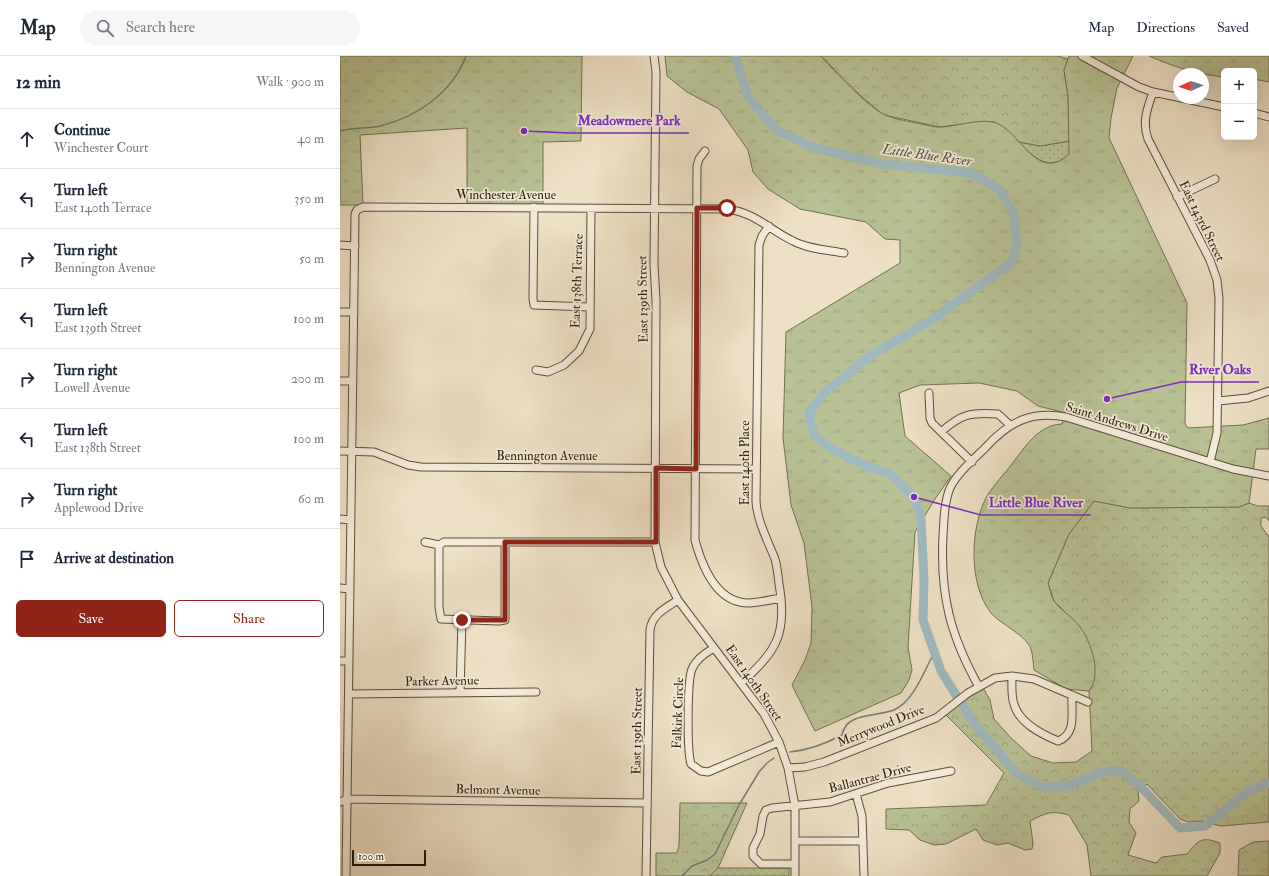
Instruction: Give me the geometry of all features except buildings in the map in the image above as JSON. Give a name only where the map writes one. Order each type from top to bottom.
[{"type":"street","name":"East 139th Street","points":[[654,56],[656,79],[656,542]]},
{"type":"street","points":[[1082,56],[1139,87],[1153,92],[1221,106]]},
{"type":"street","name":"East 143rd Street","points":[[1153,92],[1146,114],[1146,131],[1177,197],[1210,260],[1217,280],[1217,433],[1210,462]]},
{"type":"street","points":[[1257,114],[1269,117]]},
{"type":"street","points":[[705,151],[699,159],[698,166],[695,540],[701,561],[708,575],[722,591],[738,601],[749,603],[781,598]]},
{"type":"street","points":[[1177,197],[1215,179]]},
{"type":"street","name":"Winchester Avenue","points":[[355,246],[355,214],[357,210],[363,207],[655,207],[740,211],[749,214],[794,242],[844,253]]},
{"type":"street","points":[[534,207],[534,305],[589,307]]},
{"type":"street","name":"East 138th Terrace","points":[[536,370],[548,372],[564,365],[579,352],[590,329],[591,208]]},
{"type":"street","name":"East 140th Place","points":[[741,684],[763,663],[775,645],[782,621],[781,598],[776,562],[756,509],[759,245],[762,236],[769,226]]},
{"type":"street","points":[[340,245],[355,246],[350,520],[348,799],[344,874]]},
{"type":"street","points":[[340,312],[354,312]]},
{"type":"street","points":[[340,381],[353,382]]},
{"type":"street","points":[[1218,401],[1248,398],[1269,391]]},
{"type":"street","points":[[930,393],[930,418],[941,432],[972,462]]},
{"type":"street","points":[[941,432],[954,420],[970,414],[998,414],[1010,425]]},
{"type":"street","name":"Saint Andrews Drive","points":[[979,687],[965,662],[950,624],[944,587],[942,558],[945,502],[951,487],[972,462],[1010,425],[1029,417],[1053,415],[1233,469],[1269,476]]},
{"type":"street","name":"Bennington Avenue","points":[[340,451],[351,450],[374,452],[408,465],[421,467],[756,469]]},
{"type":"street","points":[[340,519],[350,520]]},
{"type":"street","points":[[425,542],[439,545],[444,542],[656,542]]},
{"type":"street","points":[[439,545],[439,607],[441,619],[505,620],[505,542]]},
{"type":"street","name":"East 140th Street","points":[[656,542],[661,567],[678,600],[764,714],[778,742],[788,768],[795,806],[795,876]]},
{"type":"street","points":[[340,588],[350,589]]},
{"type":"street","name":"East 139th Street","points":[[646,876],[651,623],[658,613],[678,600]]},
{"type":"street","points":[[460,693],[462,620]]},
{"type":"street","name":"Falkirk Circle","points":[[714,648],[696,662],[690,675],[688,752],[691,764],[696,769],[708,772],[778,742]]},
{"type":"street","points":[[340,661],[349,661]]},
{"type":"street","points":[[1012,676],[1013,704],[1018,714],[1036,731],[1058,742],[1065,739],[1071,730],[1072,695]]},
{"type":"street","name":"Merrywood Drive","points":[[788,768],[805,767],[824,762],[936,718],[948,707],[968,693],[994,678],[1012,676],[1034,679],[1088,702]]},
{"type":"street","name":"Parker Avenue","points":[[349,694],[536,692]]},
{"type":"street","points":[[340,732],[348,731]]},
{"type":"street","name":"Ballantrae Drive","points":[[795,864],[760,864],[755,860],[752,852],[766,810],[772,808],[830,802],[888,783],[951,771]]},
{"type":"street","points":[[856,794],[862,816],[864,876]]},
{"type":"street","points":[[340,802],[348,799]]},
{"type":"street","name":"Belmont Avenue","points":[[348,799],[647,803]]},
{"type":"street","points":[[795,840],[863,841]]},
{"type":"green space","points":[[340,56],[582,56],[581,141],[543,142],[543,206],[467,204],[467,128],[360,135],[363,205],[340,205]]},
{"type":"green space","points":[[665,56],[821,56],[861,97],[878,111],[889,117],[937,127],[981,121],[993,122],[1003,126],[1029,152],[1038,159],[1047,163],[1057,162],[1069,154],[1068,96],[1064,70],[1069,56],[1133,56],[1117,88],[1109,138],[1187,303],[1185,424],[1188,428],[1243,425],[1269,418],[1269,449],[1256,449],[1249,503],[1239,507],[1130,508],[1094,501],[1069,534],[1048,583],[1054,601],[1080,627],[1092,650],[1095,676],[1089,691],[1066,689],[1034,670],[1031,649],[1024,639],[991,613],[978,587],[975,571],[974,555],[977,523],[987,496],[1033,438],[1046,428],[1053,425],[1062,424],[1066,413],[1038,406],[1017,391],[979,383],[920,385],[899,393],[905,436],[951,476],[915,532],[908,647],[912,670],[909,680],[901,693],[815,731],[792,685],[805,660],[811,643],[812,607],[804,543],[791,505],[783,438],[786,332],[900,263],[900,240],[885,239],[866,222],[800,209],[768,189],[753,172],[748,150],[719,109],[687,92],[667,76]]},
{"type":"green space","points":[[821,56],[1058,56],[1068,59],[1064,70],[1068,96],[1070,141],[1040,146],[1019,142],[1005,129],[994,122],[978,122],[940,127],[884,115],[863,98]]},
{"type":"green space","points":[[1149,56],[1269,56],[1269,82],[1257,80],[1257,68],[1221,68],[1221,77],[1209,75],[1209,68],[1180,68]]},
{"type":"green space","points":[[1070,141],[1069,154],[1062,160],[1049,163],[1037,158],[1019,142],[1040,146]]},
{"type":"green space","points":[[1094,501],[1130,508],[1239,507],[1249,503],[1258,506],[1269,506],[1269,521],[1266,517],[1261,518],[1261,526],[1269,537],[1269,822],[1221,826],[1201,821],[1188,822],[1180,819],[1147,784],[1138,791],[1139,801],[1130,809],[1129,822],[1136,833],[1128,855],[1156,863],[1162,857],[1187,854],[1201,841],[1214,841],[1220,843],[1220,853],[1207,876],[1091,876],[1087,845],[1069,815],[1058,813],[1045,814],[1030,821],[1033,843],[1032,849],[1025,850],[1008,843],[997,845],[983,840],[976,829],[946,844],[934,845],[920,840],[909,830],[886,829],[886,809],[986,805],[1004,773],[945,714],[983,688],[990,700],[994,719],[1011,738],[1031,756],[1053,763],[1076,762],[1092,751],[1089,691],[1093,686],[1080,627],[1054,601],[1048,583],[1069,534]]},
{"type":"green space","points":[[680,803],[747,803],[718,868],[710,876],[656,876],[656,853],[677,853],[679,846]]},
{"type":"green space","points":[[1269,841],[1269,876],[1238,876],[1239,850],[1253,842]]},
{"type":"green space","points":[[718,868],[789,868],[789,876],[710,876]]},
{"type":"waterway","points":[[340,131],[380,126],[394,122],[420,110],[432,102],[452,81],[466,56]]},
{"type":"waterway","name":"Little Blue River","points":[[735,56],[747,95],[775,129],[814,148],[882,164],[971,173],[999,189],[1014,214],[1017,245],[1011,263],[933,319],[870,356],[824,393],[809,413],[814,435],[834,450],[868,467],[889,473],[914,497],[921,518],[924,580],[923,620],[941,671],[973,722],[1017,774],[1044,787],[1069,786],[1100,773],[1120,770],[1139,785],[1180,828],[1205,826],[1248,791],[1269,783]]},
{"type":"waterway","points":[[790,752],[823,744],[842,735],[849,722],[855,719],[863,716],[887,712],[901,706],[918,685],[934,653]]},
{"type":"waterway","points":[[682,876],[692,866],[707,860],[715,854],[739,805],[759,772],[774,758]]},
{"type":"place","name":"Meadowmere Park","points":[[524,131]]},
{"type":"place","name":"River Oaks","points":[[1107,399]]},
{"type":"place","name":"Little Blue River","points":[[914,497]]},
{"type":"route","points":[[462,620],[505,620],[505,542],[656,542],[656,468],[696,469],[697,208],[727,208]]}]
